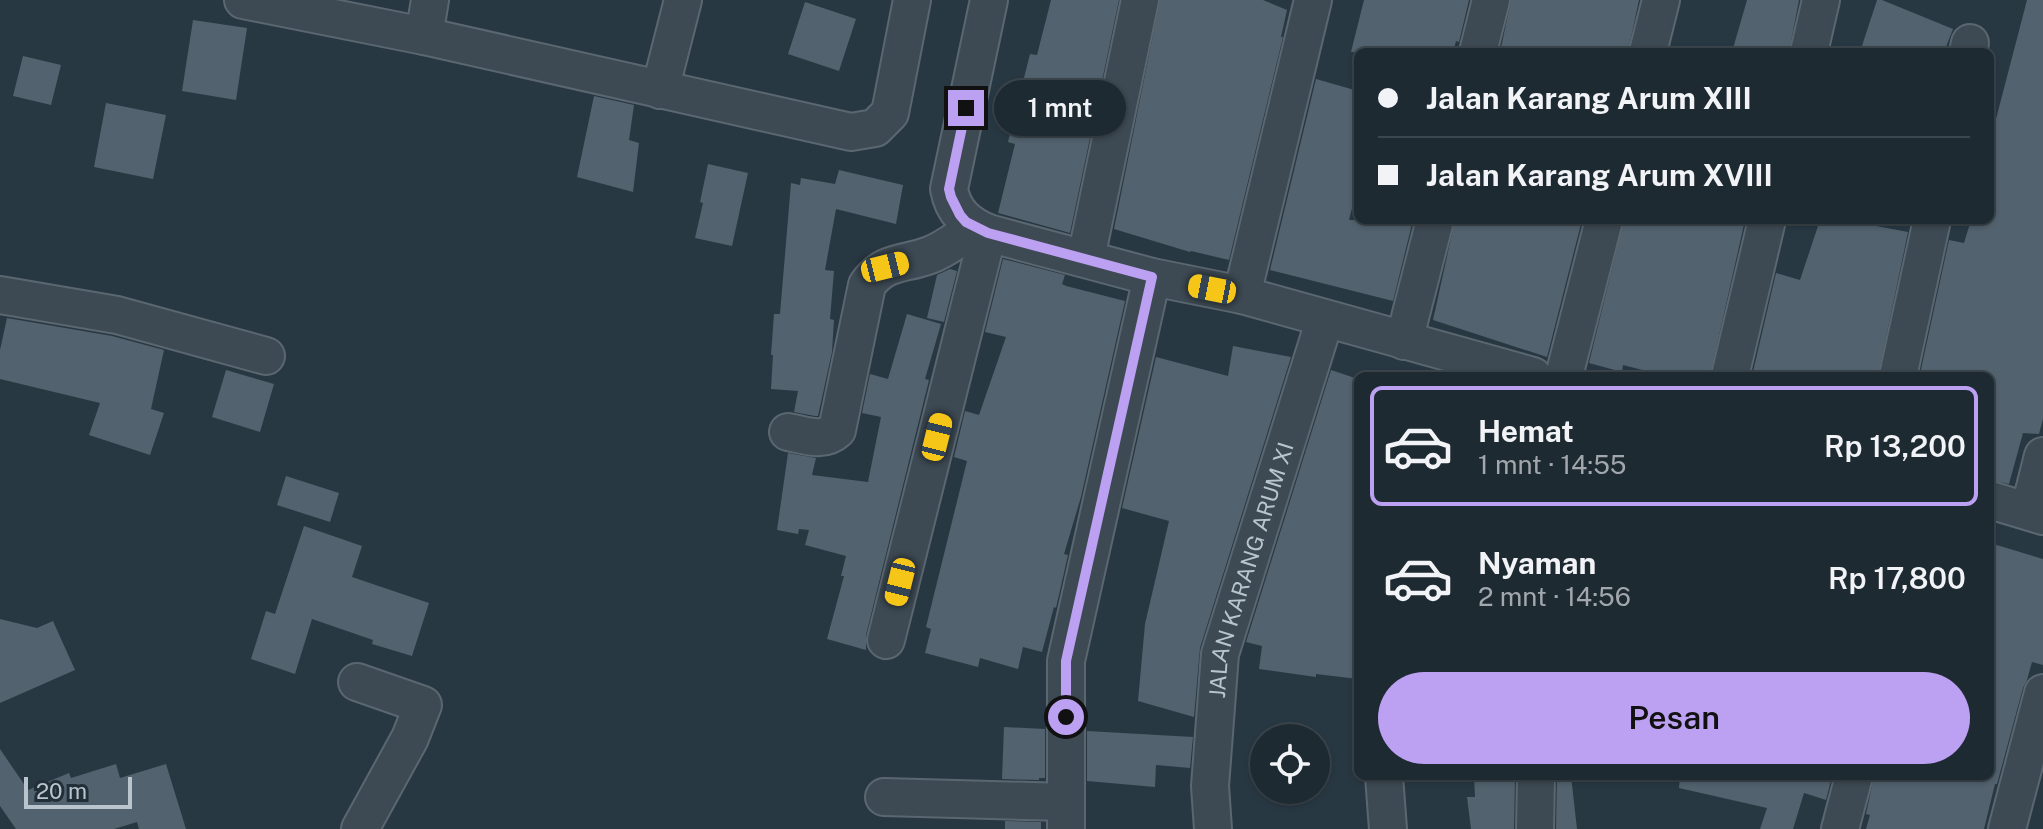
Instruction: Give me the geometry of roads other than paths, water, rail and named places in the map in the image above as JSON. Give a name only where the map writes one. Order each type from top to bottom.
[{"type":"street","points":[[243,0],[424,36],[851,132],[875,128],[890,113],[912,0]]},
{"type":"street","points":[[424,36],[430,0]]},
{"type":"street","points":[[660,90],[683,0]]},
{"type":"street","points":[[989,0],[949,189],[960,215],[981,230],[1152,277],[1242,295],[1404,341],[1466,368],[1500,372]]},
{"type":"street","points":[[1086,258],[1140,0]]},
{"type":"street","points":[[1242,295],[1313,0]]},
{"type":"street","points":[[1479,48],[1491,0]]},
{"type":"street","points":[[1649,48],[1661,0]]},
{"type":"street","points":[[1810,48],[1821,0]]},
{"type":"street","points":[[1404,341],[1434,224]]},
{"type":"street","points":[[1565,372],[1603,224]]},
{"type":"street","points":[[1731,372],[1766,224]]},
{"type":"street","points":[[1899,372],[1931,224]]},
{"type":"street","points":[[788,432],[822,439],[837,430],[867,285],[874,275],[885,267],[930,255],[981,230]]},
{"type":"street","points":[[886,640],[981,230]]},
{"type":"street","points":[[884,797],[1066,816],[1066,661],[1152,277]]},
{"type":"street","points":[[0,295],[117,315],[266,356]]},
{"type":"street","name":"JALAN KARANG ARUM XI","points":[[1213,829],[1210,786],[1220,654],[1325,319]]},
{"type":"street","points":[[1994,501],[2036,514],[2043,456]]},
{"type":"street","points":[[357,682],[423,705],[410,738],[360,829]]},
{"type":"street","points":[[2007,829],[2043,693]]},
{"type":"street","points":[[1384,780],[1388,829]]},
{"type":"street","points":[[1535,829],[1536,780]]},
{"type":"street","points":[[1840,829],[1853,780]]}]
